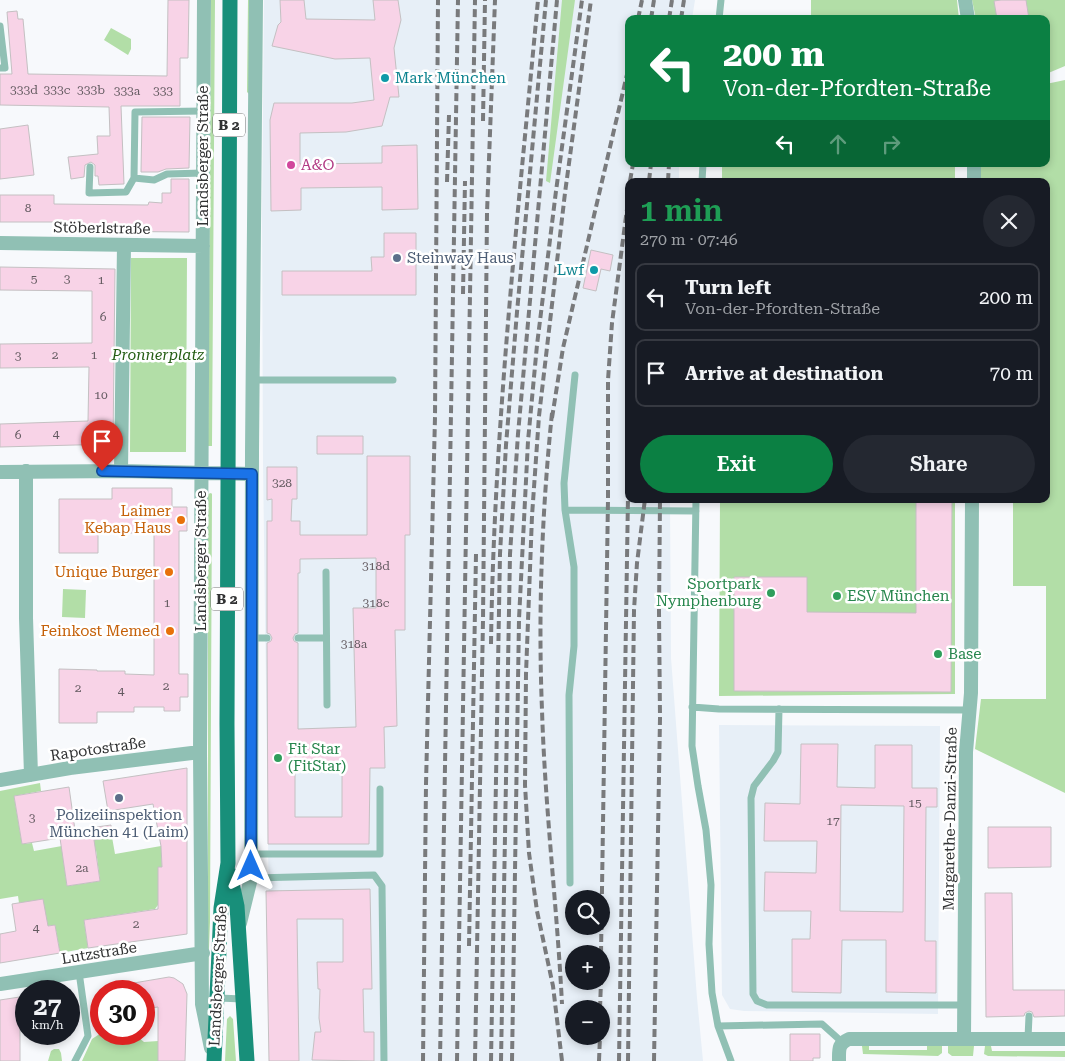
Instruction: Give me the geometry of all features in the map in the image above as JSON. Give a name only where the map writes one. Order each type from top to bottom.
[{"type":"main road","name":"Landsberger Straße","points":[[214,1061],[221,908],[228,862],[230,0]]},
{"type":"main road","name":"Landsberger Straße","points":[[228,862],[237,906],[247,1061]]},
{"type":"street","name":"Landsberger Straße","points":[[204,0],[200,752],[202,1004],[214,1061]]},
{"type":"street","name":"Landsberger Straße","points":[[238,930],[251,878],[252,380],[256,0]]},
{"type":"street","points":[[965,0],[967,15]]},
{"type":"street","name":"Stöberlstraße","points":[[0,243],[203,246]]},
{"type":"street","points":[[122,471],[124,245]]},
{"type":"street","points":[[0,472],[26,470],[252,474]]},
{"type":"street","points":[[26,470],[26,618],[31,775]]},
{"type":"street","name":"Margarethe-Danzi-Straße","points":[[964,1038],[966,752],[970,710],[972,503]]},
{"type":"street","name":"Rapotostraße","points":[[0,780],[200,752]]},
{"type":"street","name":"Lutzstraße","points":[[0,984],[202,953]]},
{"type":"street","points":[[839,1061],[839,1050],[842,1042],[850,1039],[1065,1039]]},
{"type":"lane","points":[[720,15],[722,0]]},
{"type":"lane","points":[[0,26],[5,68],[0,68]]},
{"type":"lane","points":[[90,167],[89,193],[126,192],[134,178],[134,112],[203,111]]},
{"type":"lane","points":[[134,178],[154,180],[167,174],[203,173]]},
{"type":"lane","points":[[570,882],[569,694],[574,646],[574,567],[565,510],[564,483],[575,375]]},
{"type":"lane","points":[[252,380],[393,380]]},
{"type":"lane","points":[[696,503],[692,746],[706,830],[711,885],[709,944],[712,993],[718,1026],[731,1061]]},
{"type":"lane","points":[[565,510],[696,511]]},
{"type":"lane","points":[[326,572],[327,705]]},
{"type":"lane","points":[[252,638],[267,638]]},
{"type":"lane","points":[[298,638],[326,638]]},
{"type":"lane","points":[[692,707],[719,709],[970,710]]},
{"type":"lane","points":[[779,709],[778,752],[774,761],[754,786],[751,798],[753,994],[757,1001],[766,1005],[964,1004]]},
{"type":"lane","points":[[251,854],[380,854],[380,789]]},
{"type":"lane","points":[[251,878],[374,875],[382,886],[384,1061]]},
{"type":"lane","points":[[75,1061],[88,1036],[78,972]]},
{"type":"lane","points":[[218,998],[243,999]]},
{"type":"lane","points":[[1028,1038],[1029,1016]]},
{"type":"lane","points":[[718,1026],[822,1024],[842,1042]]},
{"type":"shaded area","points":[[264,0],[695,0],[693,15],[625,15],[625,167],[679,167],[679,178],[625,178],[625,503],[670,503],[671,658],[703,1061],[271,1061],[263,464],[262,217]]},
{"type":"shaded area","points":[[719,725],[940,726],[938,1014],[744,1011],[730,1009],[722,995]]},
{"type":"green space","points":[[211,0],[215,0],[212,446],[208,446]]},
{"type":"green space","points":[[248,0],[251,0],[249,94],[247,92]]},
{"type":"green space","points":[[562,0],[575,0],[550,183],[546,181]]},
{"type":"green space","points":[[811,0],[957,0],[959,15],[811,15]]},
{"type":"green space","points":[[972,0],[1065,0],[1065,66],[1050,72],[1050,15],[975,15]]},
{"type":"green space","points":[[111,28],[131,39],[131,49],[128,55],[104,40]]},
{"type":"green space","points":[[1065,80],[1065,793],[975,749],[981,699],[1046,699],[1046,586],[1013,586],[1013,503],[1050,503],[1050,178],[980,178],[980,167],[1050,167],[1050,83]]},
{"type":"green space","points":[[722,167],[955,167],[955,178],[722,178]]},
{"type":"green space","name":"Pronnerplatz","points":[[131,258],[187,258],[186,452],[130,452]]},
{"type":"green space","points":[[211,493],[210,922],[208,974],[208,494]]},
{"type":"green space","name":"ESV München","points":[[720,503],[955,503],[955,694],[719,696]]},
{"type":"green space","points":[[63,589],[86,590],[85,618],[62,617]]},
{"type":"green space","points":[[40,783],[41,791],[14,796],[22,844],[32,843],[34,851],[112,837],[115,854],[161,846],[162,867],[158,867],[158,905],[155,909],[84,920],[88,948],[60,953],[55,925],[48,926],[19,903],[18,896],[0,899],[0,791]],"holes":[[[96,850],[100,881],[67,886],[63,855]]]},
{"type":"green space","points":[[230,1016],[233,1019],[236,1061],[225,1061],[227,1019]]},
{"type":"green space","points":[[155,1041],[158,1041],[158,1061],[82,1061],[90,1043],[90,1045],[155,1045]]},
{"type":"green space","points":[[869,1045],[869,1050],[927,1050],[927,1046],[942,1046],[942,1053],[938,1056],[863,1054],[862,1046]]},
{"type":"green space","points":[[948,1046],[974,1046],[973,1056],[952,1056],[948,1053]]},
{"type":"green space","points":[[985,1046],[991,1046],[992,1051],[1065,1051],[1065,1057],[988,1056],[984,1054]]},
{"type":"green space","points":[[59,1049],[62,1061],[48,1061],[51,1051]]},
{"type":"building","points":[[168,0],[189,0],[188,58],[180,58],[180,106],[121,106],[124,184],[99,185],[98,176],[95,176],[95,165],[91,162],[85,165],[84,177],[71,179],[68,157],[98,154],[97,136],[110,136],[109,107],[0,105],[0,74],[12,74],[7,12],[17,11],[18,19],[23,19],[28,74],[167,76]]},
{"type":"building","name":"Mark München","points":[[280,0],[304,0],[306,19],[375,20],[373,0],[398,0],[401,20],[394,48],[399,97],[390,97],[382,126],[346,132],[300,133],[300,164],[382,163],[382,146],[417,145],[418,209],[382,210],[382,187],[301,188],[301,210],[271,211],[270,120],[274,103],[352,103],[374,100],[370,58],[335,59],[272,46],[278,25],[281,22]]},
{"type":"building","points":[[1026,0],[1028,15],[996,15],[994,1]]},
{"type":"building","points":[[142,117],[190,117],[189,168],[141,172]]},
{"type":"building","points":[[28,125],[34,175],[0,179],[0,129]]},
{"type":"building","points":[[171,179],[189,179],[189,232],[72,231],[72,222],[0,222],[0,195],[54,195],[54,204],[148,205],[149,202],[162,203],[162,193],[171,193]]},
{"type":"building","points":[[384,233],[416,233],[416,295],[282,295],[282,271],[372,271],[371,257],[384,257]]},
{"type":"building","name":"Lwf","points":[[591,250],[613,255],[610,271],[601,269],[596,291],[583,288]]},
{"type":"building","points":[[0,267],[115,269],[113,444],[0,447],[0,424],[88,421],[89,367],[0,368],[0,344],[92,343],[92,291],[0,290]]},
{"type":"building","points":[[317,436],[363,436],[363,454],[317,454]]},
{"type":"building","points":[[367,456],[410,456],[410,535],[405,535],[405,630],[395,630],[397,726],[384,727],[385,768],[370,768],[369,844],[268,844],[267,643],[272,638],[267,633],[267,521],[272,521],[272,499],[267,500],[267,467],[297,467],[297,499],[292,499],[291,521],[300,521],[300,535],[367,535]],"holes":[[[376,558],[376,608],[353,608],[356,727],[298,729],[298,643],[293,638],[298,633],[298,573],[300,573],[300,559]],[[295,770],[342,770],[342,817],[295,817]]]},
{"type":"building","points":[[112,488],[172,488],[172,507],[187,507],[187,531],[179,531],[179,674],[188,674],[188,697],[180,697],[180,711],[164,711],[164,707],[134,707],[134,712],[97,712],[97,723],[59,723],[59,669],[125,671],[125,674],[154,675],[154,533],[98,533],[98,553],[59,553],[59,499],[112,499]]},
{"type":"building","name":"Sportpark Nymphenburg","points":[[916,503],[952,503],[951,692],[734,691],[734,577],[807,577],[807,612],[916,613]]},
{"type":"building","points":[[801,744],[838,744],[837,787],[875,788],[875,745],[912,745],[912,788],[937,788],[937,807],[926,807],[925,941],[936,941],[936,993],[886,992],[886,940],[842,940],[841,993],[792,992],[792,939],[810,939],[811,911],[764,911],[765,872],[816,873],[817,841],[764,841],[765,803],[800,804]],"holes":[[[841,805],[904,806],[903,912],[840,911]]]},
{"type":"building","points":[[187,768],[187,934],[88,948],[84,920],[158,909],[158,867],[162,867],[161,846],[153,804],[108,811],[103,781]]},
{"type":"building","points":[[69,787],[75,830],[111,825],[112,837],[94,840],[100,881],[67,886],[60,838],[22,844],[14,796]]},
{"type":"building","points":[[988,827],[1051,827],[1051,867],[988,868]]},
{"type":"building","points":[[370,889],[372,989],[363,989],[364,1032],[374,1032],[374,1061],[312,1060],[315,1032],[321,1032],[317,962],[343,962],[343,919],[297,919],[299,1061],[269,1061],[266,891]]},
{"type":"building","points":[[985,893],[1012,893],[1013,990],[1065,990],[1065,1016],[1034,1017],[1032,1012],[1029,1011],[1024,1016],[986,1017]]},
{"type":"building","points":[[43,899],[48,926],[55,925],[60,953],[0,963],[0,934],[16,931],[12,904]]},
{"type":"building","points":[[169,977],[183,984],[187,994],[185,1061],[158,1061],[158,1007],[155,1007],[155,980],[151,980]]},
{"type":"building","points":[[15,998],[15,1045],[20,1045],[20,1061],[0,1061],[0,1000]]},
{"type":"building","points":[[790,1034],[820,1034],[820,1058],[813,1058],[813,1061],[790,1061]]},
{"type":"railway","points":[[423,1061],[426,784],[435,417],[438,0]]},
{"type":"railway","points":[[440,1061],[458,0]]},
{"type":"railway","points":[[457,1061],[475,0]]},
{"type":"railway","points":[[483,121],[485,0]]},
{"type":"railway","points":[[475,1061],[483,620],[487,213],[495,0]]},
{"type":"railway","points":[[491,644],[493,563],[502,402],[538,0]]},
{"type":"railway","points":[[491,1061],[500,554],[506,445],[517,312],[546,0]]},
{"type":"railway","points":[[501,1061],[510,554],[518,434],[557,0]]},
{"type":"railway","points":[[512,1061],[519,619],[528,441],[537,345],[582,0]]},
{"type":"railway","points":[[562,1061],[553,986],[537,911],[529,853],[525,785],[526,674],[532,516],[539,416],[565,193],[591,0]]},
{"type":"railway","points":[[639,15],[642,0]]},
{"type":"railway","points":[[652,15],[654,0]]},
{"type":"railway","points":[[670,15],[672,0]]},
{"type":"railway","points":[[682,15],[684,0]]},
{"type":"railway","points":[[552,418],[563,348],[625,83]]},
{"type":"railway","points":[[447,182],[449,115]]},
{"type":"railway","points":[[631,178],[632,167]]},
{"type":"railway","points":[[649,178],[651,167]]},
{"type":"railway","points":[[668,178],[669,167]]},
{"type":"railway","points":[[463,294],[465,181]]},
{"type":"railway","points":[[601,945],[608,380],[612,323],[625,224]]},
{"type":"railway","points":[[552,413],[542,561],[540,636],[546,784],[562,1004]]},
{"type":"railway","points":[[619,1061],[628,503]]},
{"type":"railway","points":[[628,1061],[634,610],[637,563],[644,503]]},
{"type":"railway","points":[[654,1061],[660,718],[660,503]]},
{"type":"railway","points":[[469,946],[476,554]]},
{"type":"railway","points":[[600,1000],[601,990]]},
{"type":"railway","points":[[599,1061],[600,1045]]},
{"type":"place","name":"Mark München","points":[[385,78]]},
{"type":"place","name":"A&O","points":[[291,165]]},
{"type":"place","name":"Steinway Haus","points":[[397,258]]},
{"type":"place","name":"Lwf","points":[[594,270]]},
{"type":"place","name":"Laimer Kebap Haus","points":[[181,520]]},
{"type":"place","name":"Unique Burger","points":[[169,572]]},
{"type":"place","name":"Sportpark Nymphenburg","points":[[771,593]]},
{"type":"place","name":"ESV München","points":[[837,596]]},
{"type":"place","name":"Feinkost Memed","points":[[170,631]]},
{"type":"place","name":"Base","points":[[938,654]]},
{"type":"place","name":"Fit Star (FitStar)","points":[[278,758]]},
{"type":"place","name":"Polizeiinspektion München 41 (Laim)","points":[[119,798]]},
{"type":"route","points":[[102,471],[252,474],[251,866]]}]
